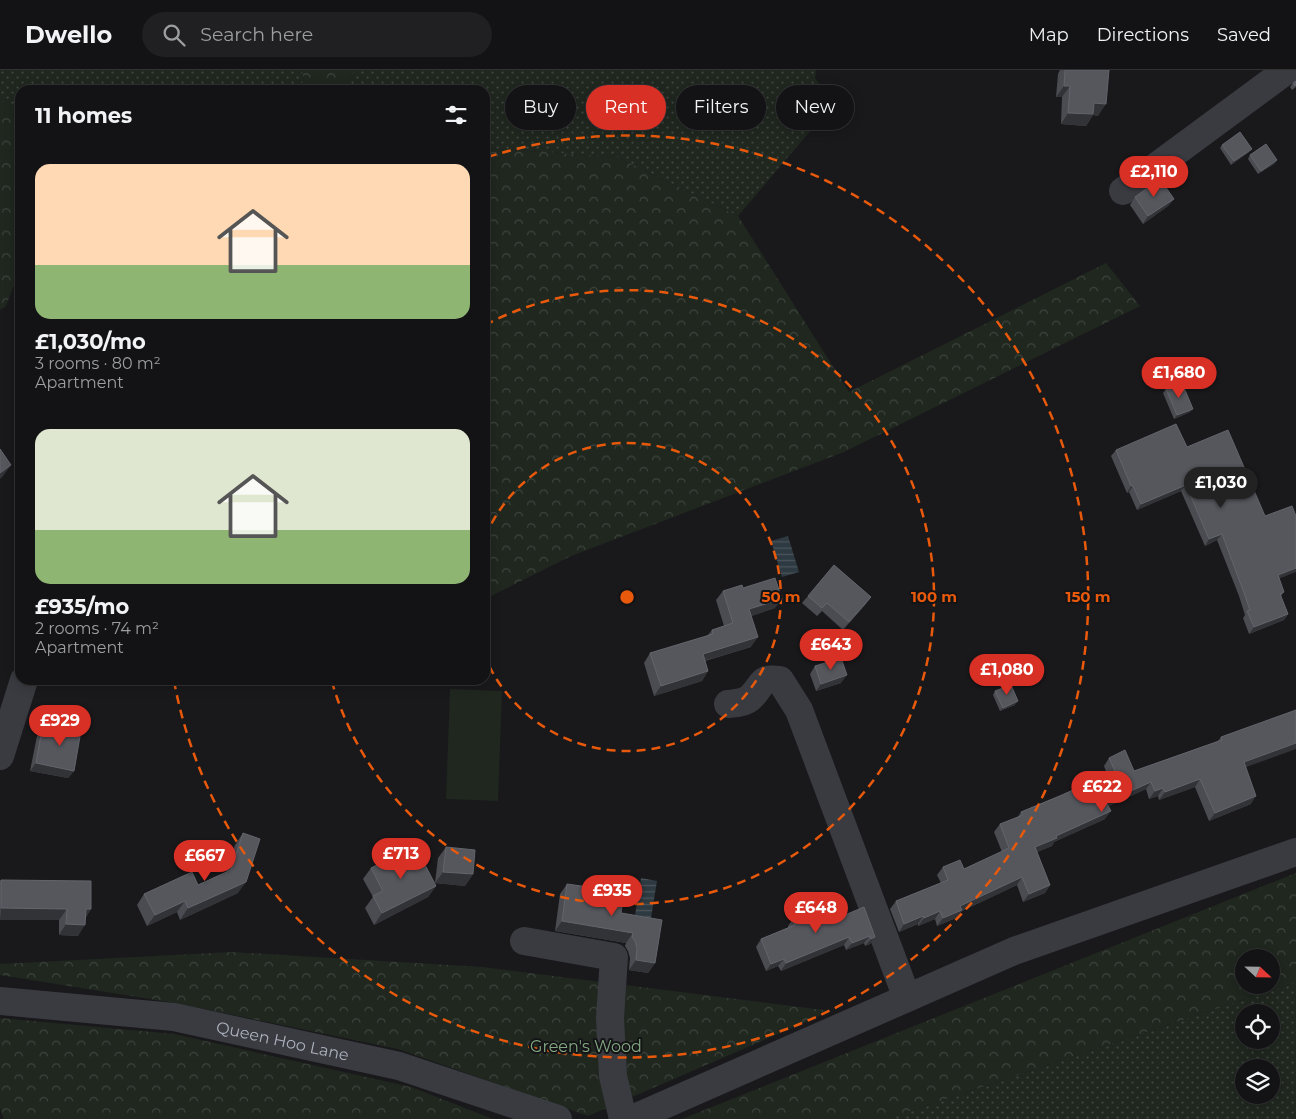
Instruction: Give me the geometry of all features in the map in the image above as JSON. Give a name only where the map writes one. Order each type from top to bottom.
[{"type":"street","points":[[1123,191],[1287,70]]},
{"type":"street","points":[[728,704],[740,703],[751,697],[762,681],[769,678],[780,680],[799,710],[907,998]]},
{"type":"street","points":[[0,756],[22,685]]},
{"type":"street","points":[[632,1119],[1014,951],[1296,852]]},
{"type":"street","points":[[524,940],[614,957],[610,1018],[613,1076],[623,1119]]},
{"type":"street","name":"Queen Hoo Lane","points":[[0,1001],[174,1017],[399,1066],[558,1119]]},
{"type":"green space","points":[[0,70],[302,70],[304,80],[302,85],[15,85],[15,107],[0,101]]},
{"type":"green space","points":[[302,70],[355,70],[344,85],[302,85],[304,80]]},
{"type":"green space","points":[[355,70],[816,70],[815,78],[820,85],[776,85],[776,130],[811,130],[738,216],[617,157],[490,148],[490,85],[344,85]]},
{"type":"green space","points":[[0,101],[15,107],[15,282],[6,306],[0,310]]},
{"type":"green space","points":[[490,148],[617,157],[738,216],[849,392],[1106,263],[1140,306],[844,452],[571,556],[490,596]]},
{"type":"green space","points":[[450,689],[502,691],[498,801],[446,799]]},
{"type":"green space","points":[[1296,873],[1296,982],[1280,987],[1280,949],[1235,949],[1235,994],[1260,994],[886,1119],[682,1119]]},
{"type":"green space","name":"Green's Wood","points":[[232,952],[482,967],[831,1011],[588,1116],[398,1049],[175,1003],[0,975],[0,964]]},
{"type":"green space","points":[[1296,982],[1296,1119],[886,1119],[1260,994],[1280,994],[1280,987]]},
{"type":"green space","points":[[0,1018],[174,1034],[411,1087],[493,1119],[4,1119],[0,1108]]},
{"type":"shaded area","points":[[788,536],[799,572],[782,577],[771,541]]},
{"type":"shaded area","points":[[641,878],[657,881],[651,918],[635,915]]},
{"type":"building","points":[[1065,70],[1109,70],[1106,104],[1094,103],[1093,114],[1068,113],[1070,86],[1064,86]]},
{"type":"building","points":[[1240,132],[1252,149],[1234,161],[1222,145]]},
{"type":"building","points":[[1266,144],[1277,160],[1261,171],[1250,155]]},
{"type":"building","points":[[1160,179],[1174,199],[1148,216],[1135,197]]},
{"type":"building","points":[[1182,383],[1193,409],[1177,415],[1166,389]]},
{"type":"building","points":[[1176,424],[1187,447],[1228,430],[1265,516],[1292,506],[1296,516],[1296,568],[1278,575],[1284,592],[1280,594],[1288,614],[1254,627],[1247,611],[1250,610],[1222,534],[1209,539],[1186,485],[1141,504],[1133,486],[1131,486],[1116,450]]},
{"type":"building","points":[[0,449],[11,465],[0,473]]},
{"type":"building","points":[[834,565],[871,597],[849,622],[827,603],[822,608],[808,596]]},
{"type":"building","points":[[775,578],[782,599],[749,609],[758,637],[703,654],[708,671],[661,686],[650,653],[713,634],[712,630],[733,623],[723,591],[742,585],[743,588]]},
{"type":"building","points":[[841,658],[847,675],[821,684],[815,666]]},
{"type":"building","points":[[1011,685],[1018,701],[1003,708],[995,691]]},
{"type":"building","points":[[1296,710],[1296,743],[1244,762],[1256,796],[1215,813],[1200,779],[1165,792],[1163,788],[1155,791],[1151,782],[1106,802],[1111,811],[1035,847],[1050,885],[1029,894],[1022,877],[960,906],[962,910],[943,918],[940,911],[904,924],[896,901],[948,880],[943,867],[960,860],[964,869],[1009,848],[1000,824],[1023,815],[1021,812],[1115,771],[1109,758],[1125,750],[1134,771],[1222,740],[1221,737]]},
{"type":"building","points":[[64,721],[82,725],[74,771],[36,763],[42,729],[61,732]]},
{"type":"building","points":[[243,833],[260,839],[246,882],[188,908],[185,901],[155,915],[144,894],[192,872],[198,885],[231,870]]},
{"type":"building","points":[[446,847],[475,850],[473,874],[443,872]]},
{"type":"building","points":[[411,848],[415,857],[420,855],[436,886],[382,913],[373,896],[383,891],[371,868]]},
{"type":"building","points":[[1,880],[91,881],[91,909],[86,909],[85,925],[66,924],[67,909],[1,908]]},
{"type":"building","points":[[567,884],[624,892],[621,913],[662,920],[655,963],[636,960],[637,948],[632,937],[633,933],[562,921]]},
{"type":"building","points":[[864,907],[875,937],[871,939],[870,936],[852,943],[849,937],[786,963],[784,959],[771,964],[761,939],[795,925],[793,919],[810,912],[811,915],[828,908],[833,920]]}]
